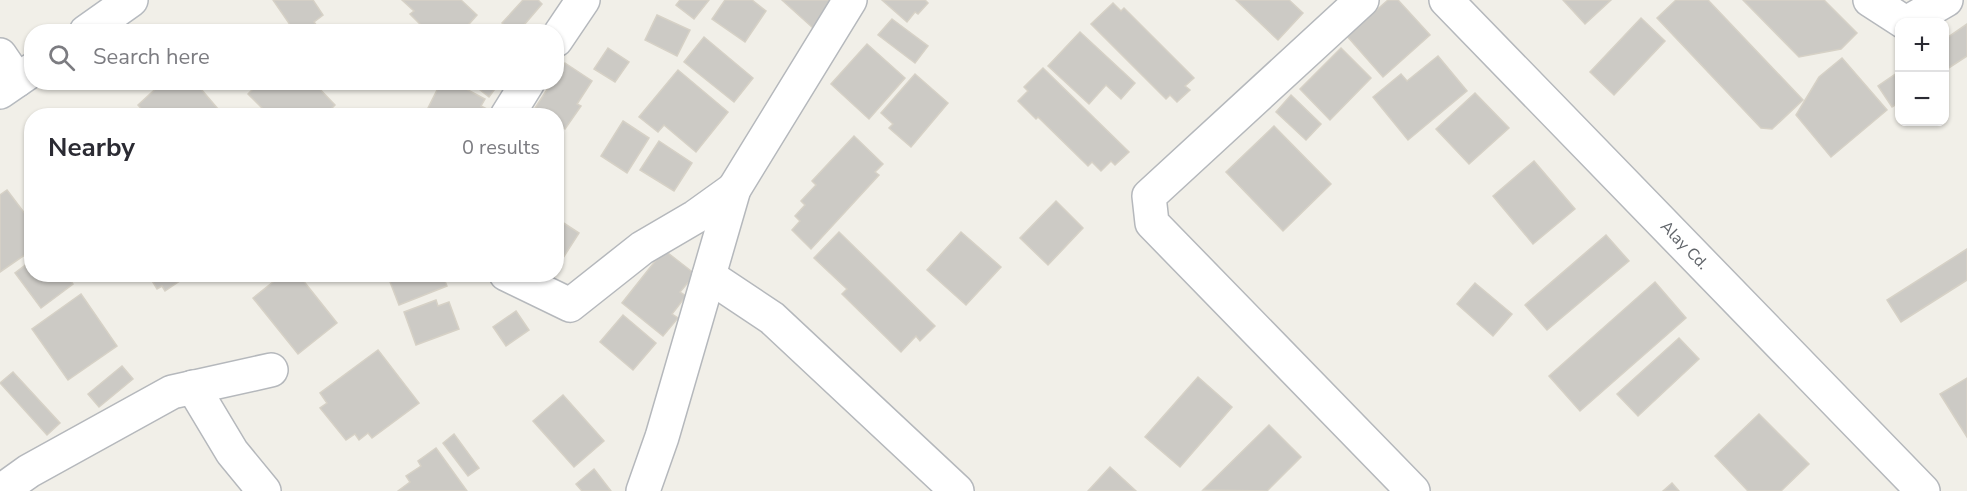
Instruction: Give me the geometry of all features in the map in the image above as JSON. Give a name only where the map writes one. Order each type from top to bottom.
[{"type":"street","points":[[97,24],[131,0]]},
{"type":"street","points":[[564,28],[583,0]]},
{"type":"street","points":[[643,491],[662,437],[734,189],[850,0]]},
{"type":"street","points":[[1362,0],[1149,196],[1152,223],[1413,491]]},
{"type":"street","name":"Alay Cd.","points":[[1446,0],[1923,491]]},
{"type":"street","points":[[1870,0],[1899,18]]},
{"type":"street","points":[[1913,18],[1946,0]]},
{"type":"street","points":[[512,108],[523,90]]},
{"type":"street","points":[[523,282],[570,305],[642,248],[695,217],[734,189]]},
{"type":"street","points":[[709,276],[772,318],[957,491]]},
{"type":"street","points":[[1,491],[29,471],[172,392],[271,370]]},
{"type":"street","points":[[193,387],[232,452],[264,491]]},
{"type":"building","points":[[273,0],[313,0],[323,15],[314,22],[316,24],[290,24]]},
{"type":"building","points":[[402,0],[461,0],[477,15],[469,24],[420,24],[410,14],[414,11]]},
{"type":"building","points":[[523,0],[538,0],[542,4],[525,24],[502,23]]},
{"type":"building","points":[[680,0],[709,0],[694,19],[676,5]]},
{"type":"building","points":[[725,0],[752,0],[766,11],[745,42],[712,19]]},
{"type":"building","points":[[782,0],[837,0],[813,28]]},
{"type":"building","points":[[882,0],[925,0],[928,3],[918,14],[915,12],[907,22]]},
{"type":"building","points":[[1236,0],[1289,0],[1303,13],[1278,40]]},
{"type":"building","points":[[1388,0],[1398,0],[1430,35],[1383,77],[1347,36]]},
{"type":"building","points":[[1563,0],[1611,0],[1585,24]]},
{"type":"building","points":[[1676,0],[1708,0],[1803,100],[1772,129],[1761,128],[1657,18]]},
{"type":"building","points":[[1743,0],[1824,0],[1857,33],[1841,49],[1799,57]]},
{"type":"building","points":[[1113,3],[1121,11],[1124,8],[1194,78],[1185,86],[1190,90],[1177,102],[1170,95],[1166,99],[1091,24]]},
{"type":"building","points":[[657,15],[690,30],[677,56],[645,40]]},
{"type":"building","points":[[1641,18],[1665,41],[1614,95],[1590,72]]},
{"type":"building","points":[[892,19],[928,46],[915,63],[878,35]]},
{"type":"building","points":[[1967,24],[1967,56],[1949,68],[1949,37]]},
{"type":"building","points":[[1080,32],[1135,83],[1121,99],[1106,85],[1089,104],[1048,66]]},
{"type":"building","points":[[704,37],[753,78],[734,102],[684,62]]},
{"type":"building","points":[[867,44],[905,78],[869,119],[831,84]]},
{"type":"building","points":[[608,48],[629,62],[615,82],[594,69]]},
{"type":"building","points":[[1341,48],[1371,78],[1330,120],[1300,89]]},
{"type":"building","points":[[1438,56],[1467,91],[1408,140],[1373,97],[1401,74],[1407,81]]},
{"type":"building","points":[[1842,58],[1887,110],[1831,157],[1796,115],[1819,77]]},
{"type":"building","points":[[564,64],[592,81],[577,104],[581,106],[565,129],[564,108],[535,108],[547,90],[564,90]]},
{"type":"building","points":[[1043,68],[1129,152],[1115,165],[1111,161],[1101,171],[1092,162],[1088,166],[1038,117],[1036,119],[1018,101],[1028,91],[1024,87]]},
{"type":"building","points":[[678,70],[728,112],[696,152],[664,125],[658,132],[639,117]]},
{"type":"building","points":[[915,74],[948,103],[911,147],[889,128],[893,124],[881,113]]},
{"type":"building","points":[[1895,74],[1895,105],[1892,107],[1878,86]]},
{"type":"building","points":[[154,90],[202,90],[217,108],[141,108],[138,105]]},
{"type":"building","points":[[252,90],[321,90],[335,105],[332,108],[262,108],[248,94]]},
{"type":"building","points":[[437,90],[468,90],[485,99],[481,106],[485,108],[428,108]]},
{"type":"building","points":[[480,90],[494,90],[489,97]]},
{"type":"building","points":[[1475,93],[1509,128],[1469,164],[1436,129]]},
{"type":"building","points":[[1291,95],[1321,124],[1306,140],[1276,112]]},
{"type":"building","points":[[623,121],[649,138],[627,173],[601,156]]},
{"type":"building","points":[[1274,126],[1331,184],[1283,231],[1226,172]]},
{"type":"building","points":[[854,136],[883,164],[875,172],[879,175],[811,249],[792,230],[800,221],[795,216],[805,205],[801,201],[816,185],[812,181]]},
{"type":"building","points":[[659,141],[692,163],[674,191],[640,170]]},
{"type":"building","points":[[1534,161],[1575,209],[1533,244],[1493,196]]},
{"type":"building","points":[[7,190],[24,212],[24,256],[0,272],[0,195]]},
{"type":"building","points":[[1056,201],[1083,228],[1048,265],[1020,238]]},
{"type":"building","points":[[564,223],[579,233],[564,256]]},
{"type":"building","points":[[839,232],[935,326],[920,341],[916,336],[901,352],[842,294],[847,289],[814,258]]},
{"type":"building","points":[[961,232],[1001,267],[966,305],[927,270]]},
{"type":"building","points":[[1606,235],[1629,261],[1547,330],[1525,305]]},
{"type":"building","points":[[1967,249],[1967,280],[1901,322],[1887,300]]},
{"type":"building","points":[[664,250],[695,274],[680,292],[686,296],[672,314],[678,318],[663,336],[622,303]]},
{"type":"building","points":[[24,266],[24,282],[72,282],[73,284],[41,308],[15,273]]},
{"type":"building","points":[[153,282],[178,282],[165,291],[162,286],[157,289]]},
{"type":"building","points":[[273,282],[304,282],[337,323],[298,354],[253,298]]},
{"type":"building","points":[[390,282],[445,282],[447,286],[399,305]]},
{"type":"building","points":[[1655,282],[1686,318],[1580,411],[1549,376]]},
{"type":"building","points":[[1475,283],[1512,314],[1493,336],[1457,304]]},
{"type":"building","points":[[81,294],[117,346],[68,380],[32,329]]},
{"type":"building","points":[[436,300],[438,306],[449,302],[459,329],[416,345],[404,312]]},
{"type":"building","points":[[516,311],[529,330],[506,346],[493,327]]},
{"type":"building","points":[[623,315],[656,343],[633,370],[600,342]]},
{"type":"building","points":[[1679,338],[1699,359],[1638,416],[1617,394]]},
{"type":"building","points":[[378,350],[419,403],[372,438],[368,433],[359,440],[355,434],[346,440],[320,408],[327,403],[320,393]]},
{"type":"building","points":[[122,366],[133,379],[99,407],[88,394]]},
{"type":"building","points":[[13,372],[60,423],[47,435],[0,383]]},
{"type":"building","points":[[1198,377],[1232,407],[1180,467],[1145,437]]},
{"type":"building","points":[[1967,378],[1967,437],[1940,394]]},
{"type":"building","points":[[563,395],[604,441],[574,467],[533,421]]},
{"type":"building","points":[[1759,414],[1809,464],[1781,491],[1748,491],[1715,456]]},
{"type":"building","points":[[1269,425],[1301,457],[1267,491],[1203,490]]},
{"type":"building","points":[[454,434],[479,468],[468,476],[443,443]]},
{"type":"building","points":[[436,448],[467,491],[398,491],[410,482],[406,476],[421,466],[418,461]]},
{"type":"building","points":[[1110,467],[1136,491],[1088,491]]},
{"type":"building","points":[[594,469],[611,491],[582,491],[576,484]]},
{"type":"building","points":[[1672,483],[1679,491],[1663,491]]}]
